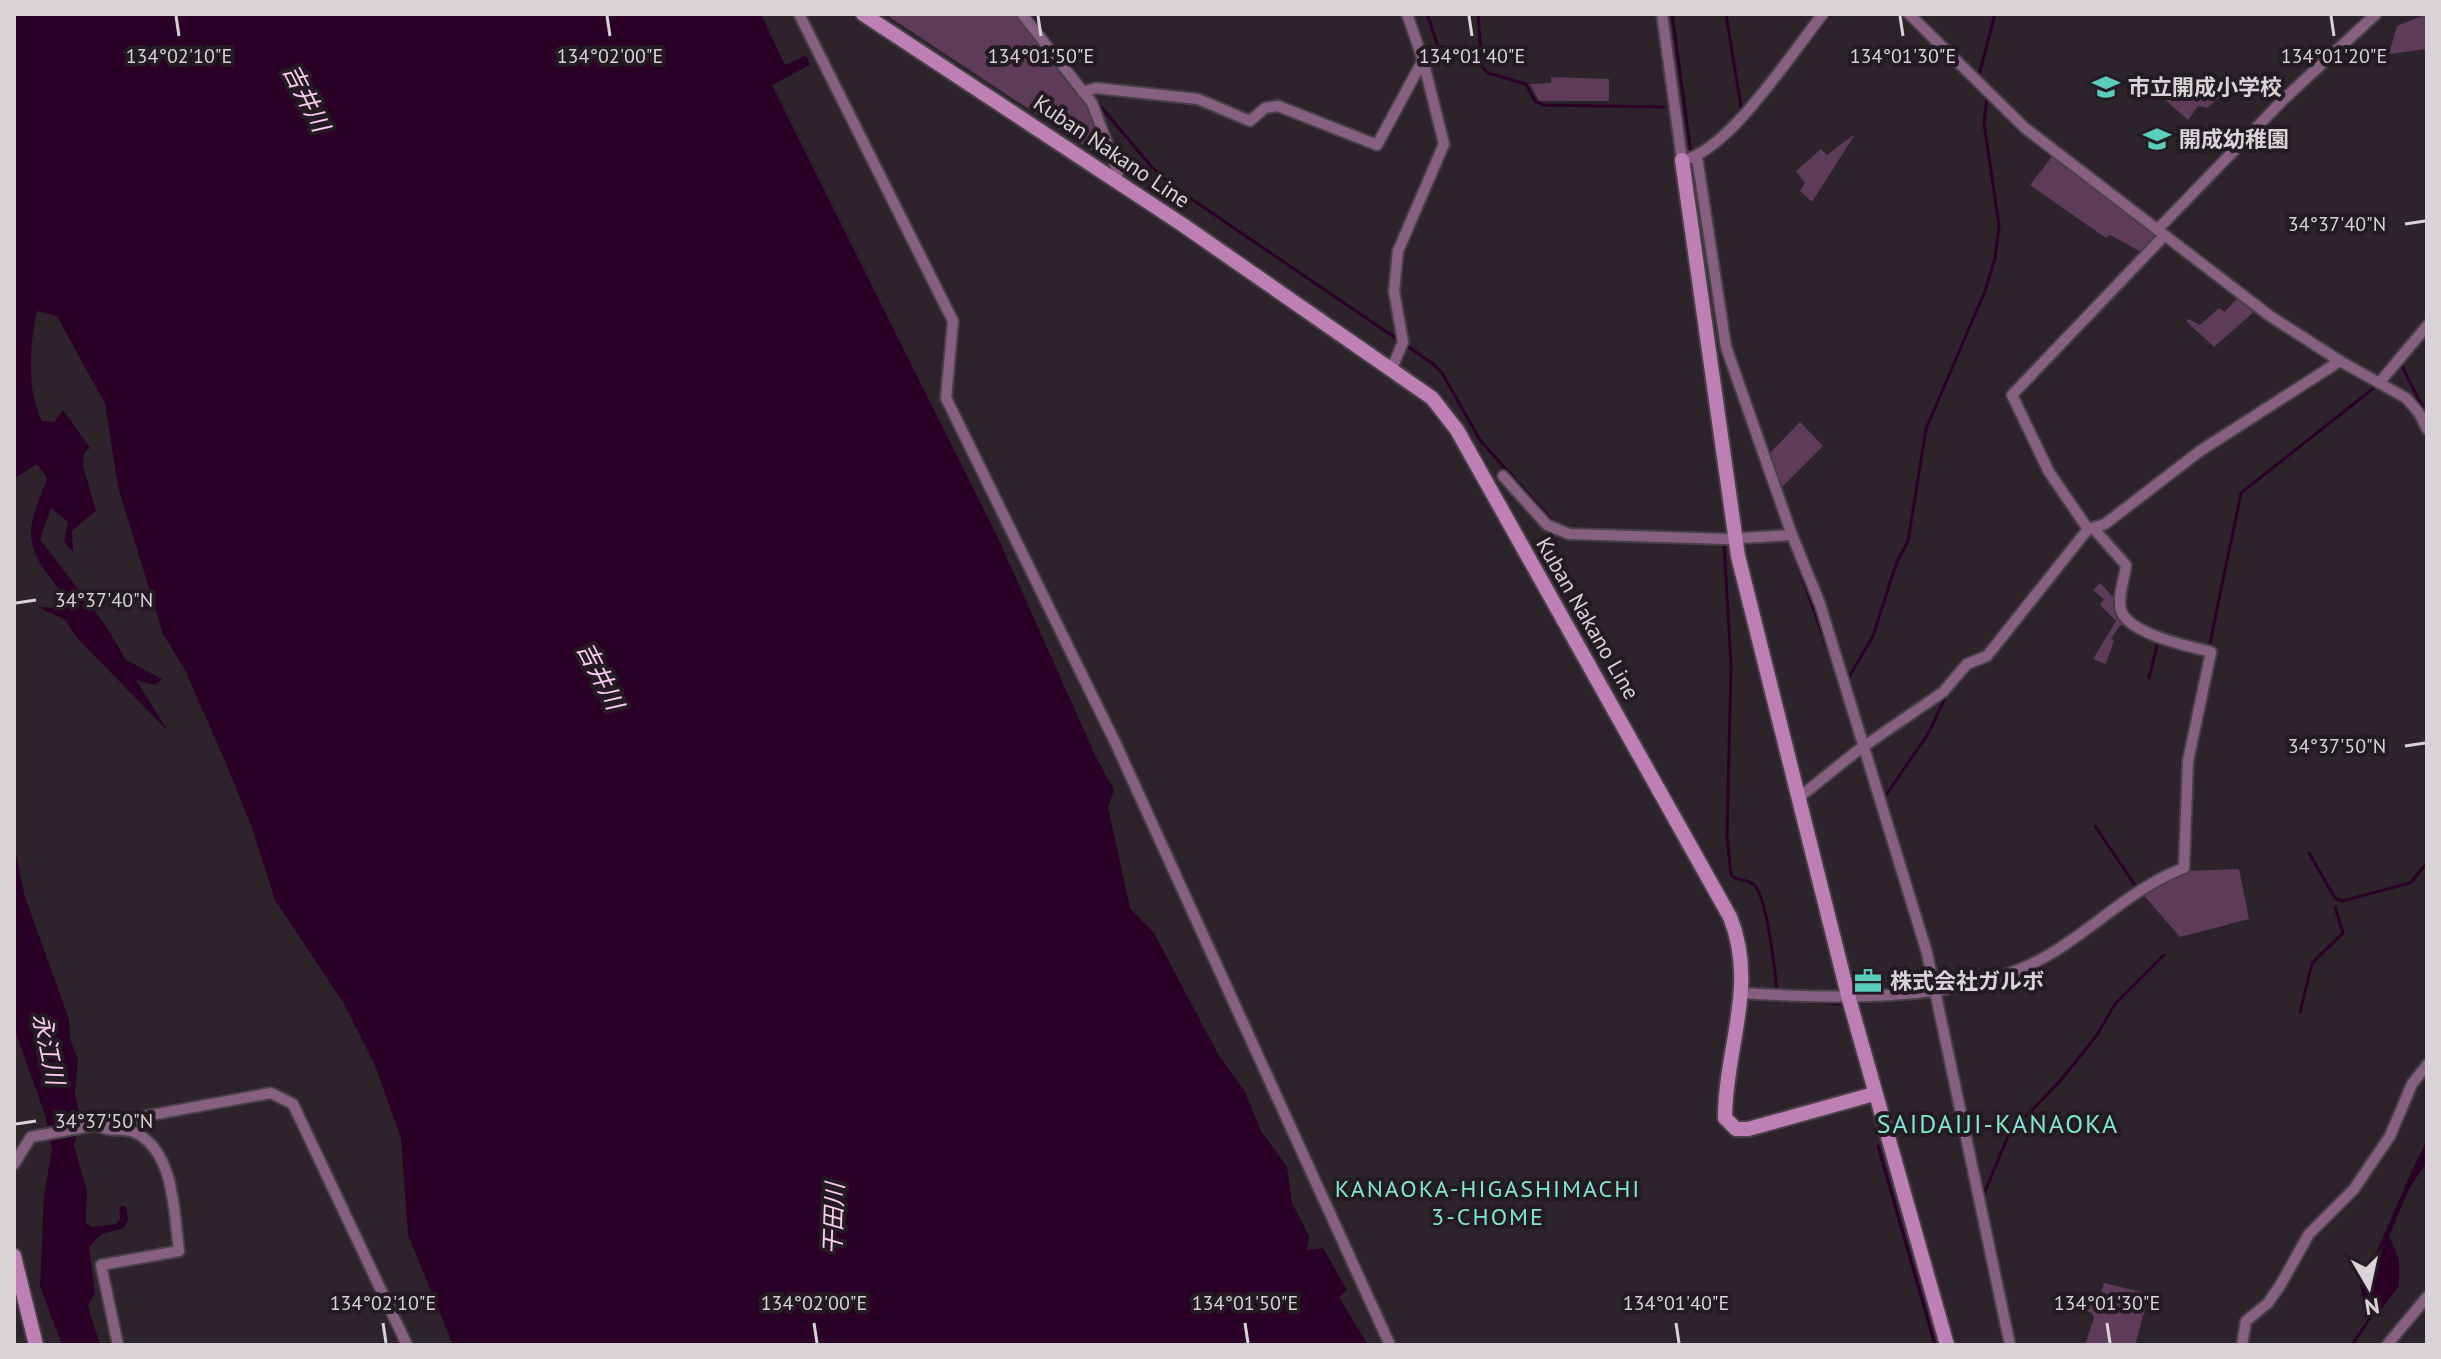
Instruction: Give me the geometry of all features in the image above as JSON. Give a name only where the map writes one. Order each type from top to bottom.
[{"type":"main road","name":"Kuban Nakano Line","points":[[863,14],[1116,180],[1432,398],[1457,430],[1688,836],[1737,934],[1743,993],[1725,1096],[1725,1118],[1731,1126],[1748,1129],[1874,1094]]},
{"type":"main road","points":[[1693,160],[1734,538],[1797,799],[1874,1094],[1947,1345]]},
{"type":"main road","points":[[14,1256],[36,1345]]},
{"type":"street","points":[[799,14],[953,321],[946,398],[1115,742],[1390,1345]]},
{"type":"street","points":[[1022,14],[1085,90],[1110,146],[1118,172],[1116,180]]},
{"type":"street","points":[[1392,368],[1402,345],[1394,268],[1444,144],[1423,60],[1407,14]]},
{"type":"street","points":[[1662,14],[1693,160],[1726,347],[1789,536],[1820,604],[1932,989],[2010,1345]]},
{"type":"street","points":[[1693,160],[1724,137],[1823,14]]},
{"type":"street","points":[[1909,14],[2025,128],[2270,316],[2406,398],[2427,429]]},
{"type":"street","points":[[1743,993],[1849,999],[1932,989],[2003,975],[2034,963],[2154,881],[2184,868],[2188,761],[2208,651],[2152,634],[2125,617],[2120,605],[2126,565],[2091,529],[2049,472],[2012,395],[2286,97],[2376,14]]},
{"type":"street","points":[[1085,90],[1198,99],[1250,121],[1271,106],[1285,107],[1365,143],[1377,145],[1423,60]]},
{"type":"street","points":[[2379,383],[2427,326]]},
{"type":"street","points":[[1797,799],[1861,748],[1943,692],[1977,660],[1987,656],[2091,529],[2200,451],[2340,361]]},
{"type":"street","points":[[1503,476],[1547,525],[1569,534],[1734,538],[1789,536]]},
{"type":"street","points":[[2242,1345],[2246,1321],[2275,1293],[2309,1234],[2354,1189],[2390,1136],[2412,1084],[2427,1065]]},
{"type":"street","points":[[14,1164],[31,1137],[271,1093],[293,1104],[407,1345]]},
{"type":"street","points":[[96,1124],[104,1130],[134,1131],[145,1138],[168,1174],[179,1251],[101,1265],[118,1345]]},
{"type":"street","points":[[2387,1345],[2427,1297]]},
{"type":"shaded area","points":[[885,14],[1017,14],[1085,102],[1104,141],[1109,162]]},
{"type":"shaded area","points":[[2427,14],[2427,49],[2389,54],[2397,26]]},
{"type":"shaded area","points":[[2178,75],[2220,97],[2207,108],[2198,106],[2188,120],[2163,98]]},
{"type":"shaded area","points":[[1551,77],[1609,79],[1609,101],[1539,101],[1530,84],[1551,83]]},
{"type":"shaded area","points":[[1852,136],[1812,202],[1800,191],[1805,183],[1796,171],[1821,149],[1827,155]]},
{"type":"shaded area","points":[[2054,154],[2156,235],[2141,252],[2110,235],[2106,238],[2030,185]]},
{"type":"shaded area","points":[[2238,297],[2256,310],[2214,347],[2186,321],[2189,319],[2200,325],[2219,308],[2225,312]]},
{"type":"shaded area","points":[[1800,422],[1823,446],[1781,488],[1777,487],[1768,455]]},
{"type":"shaded area","points":[[2100,583],[2118,602],[2116,620],[2120,614],[2136,628],[2120,625],[2111,639],[2114,640],[2106,664],[2093,659],[2116,621],[2100,605],[2104,599],[2093,590]]},
{"type":"shaded area","points":[[2239,869],[2249,919],[2180,937],[2141,892],[2185,871]]},
{"type":"shaded area","points":[[2104,1283],[2149,1294],[2135,1345],[2085,1345],[2094,1318],[2092,1313],[2079,1309],[2083,1300],[2092,1303],[2099,1299]]},
{"type":"water","points":[[14,14],[761,14],[785,65],[806,55],[810,65],[772,85],[998,538],[1096,757],[1114,790],[1108,807],[1130,908],[1154,933],[1218,1054],[1245,1092],[1261,1131],[1287,1167],[1292,1203],[1309,1236],[1307,1250],[1323,1248],[1347,1290],[1339,1297],[1368,1345],[453,1345],[408,1235],[401,1138],[374,1063],[344,1004],[275,900],[252,828],[224,759],[185,670],[163,634],[118,487],[105,404],[57,316],[37,311],[31,367],[33,395],[42,421],[54,422],[63,410],[90,448],[84,453],[83,466],[96,511],[72,531],[73,552],[64,542],[68,522],[51,508],[40,539],[106,626],[126,660],[162,679],[155,685],[136,680],[168,731],[77,638],[65,620],[38,607],[66,608],[31,539],[33,517],[47,478],[37,464],[14,479]]},
{"type":"water","name":"永江川","points":[[14,844],[25,897],[69,1019],[70,1039],[78,1059],[75,1094],[80,1116],[74,1146],[87,1191],[86,1223],[91,1227],[116,1224],[120,1219],[119,1207],[126,1206],[128,1220],[124,1228],[102,1234],[89,1247],[95,1293],[88,1306],[100,1345],[62,1345],[40,1286],[44,1194],[52,1150],[45,1115],[14,1028]]},
{"type":"water","points":[[2427,1140],[2427,1163],[2411,1185],[2389,1236],[2399,1259],[2399,1286],[2381,1310],[2363,1299],[2360,1285]]},
{"type":"waterway","points":[[1030,14],[1080,79]]},
{"type":"waterway","points":[[1427,14],[1438,46],[1479,54]]},
{"type":"waterway","points":[[1478,14],[1482,67],[1488,73],[1526,84],[1535,101],[1543,105],[1664,107]]},
{"type":"waterway","points":[[1672,14],[1691,153]]},
{"type":"waterway","points":[[1726,14],[1741,107]]},
{"type":"waterway","points":[[1801,51],[1831,14]]},
{"type":"waterway","points":[[1991,89],[1979,75],[1995,14]]},
{"type":"waterway","points":[[1846,682],[1873,636],[1896,564],[1908,541],[1926,429],[1985,291],[1995,258],[1999,226],[1984,123],[1987,98]]},
{"type":"waterway","points":[[1096,101],[1171,185],[1432,363],[1442,373],[1480,440],[1555,524]]},
{"type":"waterway","points":[[1699,163],[1746,119]]},
{"type":"waterway","points":[[1692,161],[1720,339]]},
{"type":"waterway","points":[[1723,354],[1784,528]]},
{"type":"waterway","points":[[2400,362],[2427,416]]},
{"type":"waterway","points":[[2209,648],[2241,493],[2375,387]]},
{"type":"waterway","points":[[1693,533],[1722,533]]},
{"type":"waterway","points":[[1724,543],[1731,665],[1727,836],[1731,875],[1750,882],[1758,891],[1770,934],[1777,991]]},
{"type":"waterway","points":[[1794,554],[1834,667]]},
{"type":"waterway","points":[[2149,678],[2158,641]]},
{"type":"waterway","points":[[1886,795],[1928,734],[1946,696]]},
{"type":"waterway","points":[[2095,826],[2137,888]]},
{"type":"waterway","points":[[2309,853],[2335,898],[2342,901],[2410,883],[2427,863]]},
{"type":"waterway","points":[[2144,883],[2176,866]]},
{"type":"waterway","points":[[2300,1012],[2312,963],[2343,933],[2335,907]]},
{"type":"waterway","points":[[2056,945],[2098,914]]},
{"type":"waterway","points":[[1913,923],[1926,970]]},
{"type":"waterway","points":[[1983,1196],[2009,1134],[2060,1081],[2097,1035],[2115,1004],[2164,955]]},
{"type":"waterway","points":[[1940,985],[1984,976]]},
{"type":"waterway","points":[[1785,1000],[1841,1004]]},
{"type":"waterway","points":[[1860,1003],[1880,1000]]},
{"type":"waterway","points":[[1937,1024],[2004,1341]]},
{"type":"waterway","points":[[1878,1146],[1935,1345]]},
{"type":"waterway","points":[[2352,1345],[2379,1305]]},
{"type":"place","name":"市立開成小学校","points":[[2106,87]]},
{"type":"place","name":"開成幼稚園","points":[[2157,139]]},
{"type":"place","name":"株式会社ガルボ","points":[[1868,981]]},
{"type":"district","name":"SAIDAIJI-KANAOKA","points":[[1998,1124]]},
{"type":"district","name":"KANAOKA-HIGASHIMACHI 3-CHOME","points":[[1488,1203]]},
{"type":"water label","name":"吉井川","points":[[306,98]]},
{"type":"water label","name":"吉井川","points":[[600,676]]},
{"type":"water label","name":"干田川","points":[[834,1219]]}]
